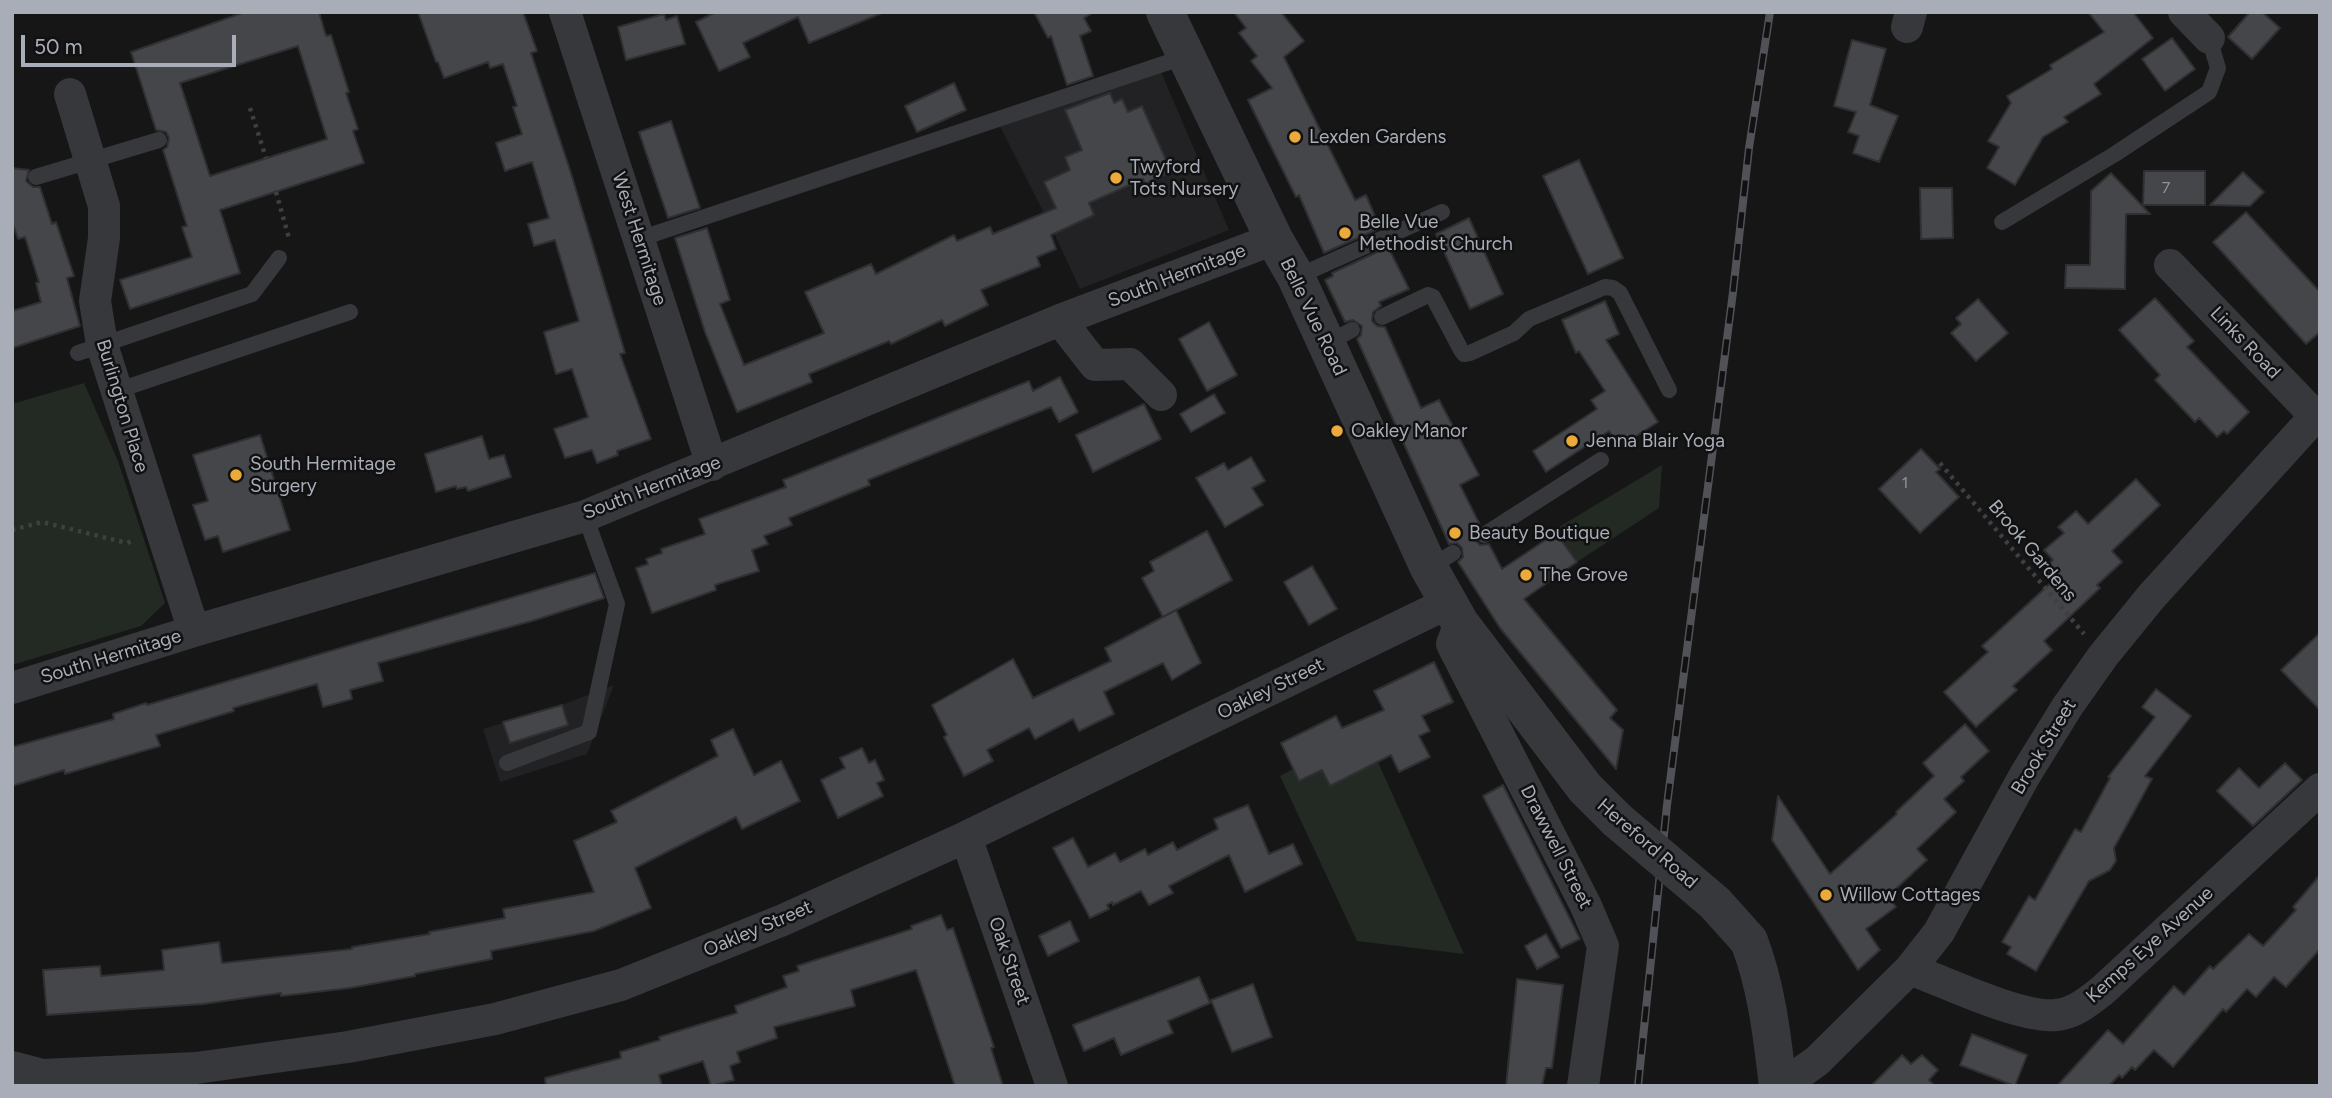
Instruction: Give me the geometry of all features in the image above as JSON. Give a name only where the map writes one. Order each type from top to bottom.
[{"type":"street","name":"West Hermitage","points":[[565,12],[712,465]]},
{"type":"street","name":"Belle Vue Road","points":[[1165,12],[1274,239],[1296,277],[1340,337],[1441,561],[1455,612]]},
{"type":"street","points":[[2186,13],[2209,38]]},
{"type":"street","name":"Burlington Place","points":[[70,94],[104,206],[104,238],[90,349],[116,391],[194,631]]},
{"type":"street","name":"South Hermitage","points":[[12,688],[194,631],[585,516],[1060,320],[1274,239]]},
{"type":"street","name":"Links Road","points":[[2170,265],[2318,416]]},
{"type":"street","points":[[1060,320],[1095,365],[1130,364],[1161,395]]},
{"type":"street","name":"Brook Street","points":[[1778,1084],[1796,1076],[1817,1061],[1910,969],[1939,932],[2025,775],[2067,707],[2103,656],[2151,597],[2318,416]]},
{"type":"street","name":"Hereford Road","points":[[1455,612],[1585,788],[1617,820],[1715,903],[1749,941],[1761,972],[1778,1084]]},
{"type":"street","name":"Oakley Street","points":[[12,1068],[42,1074],[197,1077],[469,1024],[621,985],[783,920],[1455,612]]},
{"type":"street","name":"Drawwell Street","points":[[1455,612],[1452,644],[1586,906],[1603,946],[1583,1086]]},
{"type":"street","name":"Kemps Eye Avenue","points":[[1910,969],[2030,1014],[2056,1015],[2079,1009],[2103,990],[2320,789]]},
{"type":"street","name":"Oak Street","points":[[966,837],[1052,1086]]},
{"type":"lane","points":[[2002,222],[2115,155],[2209,92],[2218,68],[2209,38]]},
{"type":"lane","points":[[639,239],[1187,56]]},
{"type":"lane","points":[[36,177],[159,140]]},
{"type":"lane","points":[[1296,277],[1442,212]]},
{"type":"lane","points":[[90,349],[252,294],[279,258]]},
{"type":"lane","points":[[1382,317],[1428,295],[1433,296],[1464,354],[1514,333],[1529,319],[1605,287],[1613,288],[1620,293],[1669,390]]},
{"type":"lane","points":[[116,391],[350,312]]},
{"type":"lane","points":[[1484,535],[1601,460]]},
{"type":"lane","points":[[507,763],[589,732],[617,604],[585,516]]},
{"type":"path","points":[[250,108],[266,158]]},
{"type":"path","points":[[276,192],[290,240]]},
{"type":"path","name":"Brook Gardens","points":[[1940,463],[2103,656]]},
{"type":"path","points":[[12,530],[42,522],[127,543],[161,531]]},
{"type":"shaded area","name":"Twyford Tots Nursery","points":[[1161,72],[1229,230],[1080,289],[1000,126]]},
{"type":"shaded area","points":[[84,383],[118,461],[165,603],[141,626],[12,665],[12,404]]},
{"type":"shaded area","points":[[1662,465],[1659,508],[1577,562],[1554,530]]},
{"type":"shaded area","points":[[614,685],[587,754],[500,782],[483,729],[562,705]]},
{"type":"shaded area","points":[[1361,724],[1464,954],[1357,941],[1280,776],[1293,769],[1299,781],[1322,770],[1330,786],[1358,772]]},
{"type":"building","points":[[245,12],[319,12],[326,36],[331,35],[349,92],[346,93],[358,129],[353,131],[364,163],[220,210],[240,273],[130,309],[120,280],[192,257],[182,227],[187,226],[163,150],[167,147],[169,138],[166,132],[156,130],[131,52]],"holes":[[[298,46],[327,139],[210,176],[180,83]]]},
{"type":"building","points":[[418,12],[523,12],[537,51],[531,53],[570,170],[625,353],[620,354],[651,439],[617,451],[618,455],[597,463],[592,450],[565,458],[554,429],[588,417],[572,369],[556,374],[544,332],[579,321],[555,240],[534,246],[528,224],[549,218],[532,162],[505,171],[496,143],[522,134],[513,107],[517,106],[503,64],[490,68],[488,62],[444,78]]},
{"type":"building","points":[[716,12],[882,13],[809,43],[798,17],[743,43],[750,57],[719,71],[696,22]]},
{"type":"building","points":[[1034,12],[1094,12],[1084,18],[1091,31],[1080,36],[1093,76],[1067,85],[1051,36],[1048,38]]},
{"type":"building","points":[[1234,12],[1281,12],[1304,41],[1284,57],[1355,200],[1366,195],[1380,228],[1324,253],[1299,195],[1296,197],[1248,100],[1272,88],[1251,61],[1257,56],[1239,33],[1246,28]]},
{"type":"building","points":[[2088,12],[2133,12],[2153,38],[2094,84],[2101,94],[2064,117],[2068,122],[2043,137],[2015,185],[1987,168],[1999,147],[1988,141],[2011,103],[2007,96],[2052,69],[2050,65],[2104,32]]},
{"type":"building","points":[[2250,12],[2262,12],[2280,28],[2252,59],[2228,37]]},
{"type":"building","points":[[664,14],[666,20],[677,16],[685,44],[626,60],[618,27]]},
{"type":"building","points":[[2172,38],[2195,69],[2165,91],[2142,59]]},
{"type":"building","points":[[1852,40],[1886,49],[1870,105],[1898,116],[1879,162],[1853,153],[1859,136],[1848,132],[1856,112],[1834,106]]},
{"type":"building","points":[[954,83],[966,110],[917,132],[905,106]]},
{"type":"building","points":[[1110,93],[1114,103],[1122,99],[1128,112],[1142,106],[1166,160],[1162,162],[1166,174],[1145,184],[1143,179],[1089,203],[1094,215],[1051,235],[1056,249],[1037,257],[1040,266],[981,290],[988,305],[945,326],[942,320],[891,344],[889,341],[809,374],[812,382],[737,412],[705,332],[675,238],[707,228],[730,300],[720,304],[744,365],[824,333],[805,292],[871,264],[876,274],[954,235],[957,241],[990,227],[993,234],[1056,208],[1044,182],[1070,170],[1065,157],[1082,150],[1065,110]]},
{"type":"building","points":[[671,121],[700,208],[668,218],[639,132]]},
{"type":"building","points":[[1579,160],[1623,258],[1588,274],[1543,176]]},
{"type":"building","points":[[12,168],[29,170],[26,181],[33,187],[40,187],[52,224],[56,222],[74,276],[67,278],[80,326],[12,348],[12,311],[41,302],[36,283],[39,282],[25,237],[18,239],[12,221]]},
{"type":"building","points":[[2144,171],[2205,171],[2205,205],[2143,205]]},
{"type":"building","points":[[2243,172],[2264,192],[2250,206],[2210,205]]},
{"type":"building","points":[[2111,173],[2150,214],[2126,214],[2125,289],[2065,288],[2066,265],[2090,265],[2091,191]]},
{"type":"building","points":[[1920,188],[1952,188],[1953,238],[1921,239]]},
{"type":"building","points":[[2246,212],[2320,292],[2320,332],[2306,344],[2213,242]]},
{"type":"building","points":[[1469,218],[1503,294],[1470,309],[1436,234]]},
{"type":"building","points":[[1388,247],[1409,289],[1379,302],[1381,306],[1373,312],[1372,321],[1377,326],[1385,327],[1421,408],[1439,400],[1479,475],[1460,485],[1480,525],[1474,531],[1475,540],[1480,545],[1489,544],[1502,569],[1556,533],[1577,562],[1524,599],[1617,710],[1610,718],[1623,730],[1616,769],[1500,628],[1458,562],[1463,557],[1462,548],[1457,543],[1449,544],[1357,339],[1361,335],[1362,326],[1353,320],[1345,322],[1325,280],[1333,276],[1332,273]]},
{"type":"building","points":[[2155,298],[2194,341],[2187,347],[2249,412],[2227,434],[2224,431],[2217,437],[2199,418],[2195,422],[2155,380],[2160,375],[2119,330]]},
{"type":"building","points":[[1978,299],[2008,333],[1976,361],[1951,333],[1961,324],[1956,318]]},
{"type":"building","points":[[1605,301],[1619,334],[1606,340],[1658,422],[1619,447],[1609,431],[1546,472],[1533,451],[1597,409],[1591,400],[1605,391],[1579,351],[1576,353],[1562,320]]},
{"type":"building","points":[[1209,322],[1237,375],[1207,391],[1179,339]]},
{"type":"building","points":[[1060,377],[1078,412],[1059,422],[1051,407],[868,480],[870,485],[789,518],[792,525],[764,536],[768,544],[752,550],[759,571],[715,585],[716,590],[652,613],[636,568],[648,564],[646,559],[662,553],[661,549],[705,534],[699,519],[786,487],[783,480],[1029,381],[1033,391]]},
{"type":"building","points":[[1214,394],[1225,413],[1191,432],[1180,414]]},
{"type":"building","points":[[1144,404],[1161,439],[1093,472],[1076,435]]},
{"type":"building","name":"South Hermitage Surgery","points":[[260,435],[290,530],[223,552],[218,536],[205,540],[193,505],[208,501],[193,455]]},
{"type":"building","points":[[482,436],[489,459],[504,455],[511,477],[468,491],[466,487],[457,489],[456,486],[436,492],[425,454]]},
{"type":"building","points":[[1921,449],[1940,469],[1936,472],[1959,497],[1920,533],[1879,489]]},
{"type":"building","points":[[1251,457],[1265,481],[1252,488],[1263,505],[1225,527],[1196,478],[1224,463],[1228,470]]},
{"type":"building","points":[[2136,479],[2160,505],[2112,551],[2122,562],[2097,585],[2100,588],[2044,641],[2052,650],[2013,686],[2017,690],[1976,727],[1944,692],[1988,652],[1982,646],[2055,579],[2045,567],[2053,560],[2044,550],[2064,533],[2058,527],[2076,511],[2088,524]]},
{"type":"building","points":[[1207,531],[1232,580],[1163,617],[1142,578],[1154,571],[1150,562]]},
{"type":"building","points":[[1312,566],[1337,609],[1309,625],[1284,582]]},
{"type":"building","points":[[595,573],[604,598],[532,621],[378,663],[383,681],[350,690],[352,699],[323,707],[317,684],[233,708],[234,711],[156,735],[160,746],[65,774],[64,770],[12,786],[12,747],[114,719],[113,714],[146,703],[147,705]]},
{"type":"building","points":[[1176,610],[1201,663],[1172,680],[1163,663],[1104,692],[1114,714],[1079,731],[1073,719],[1035,739],[1029,728],[987,750],[993,761],[964,776],[944,737],[947,735],[932,705],[1013,659],[1033,698],[1111,661],[1105,648]]},
{"type":"building","points":[[2320,633],[2320,710],[2281,670]]},
{"type":"building","points":[[1434,662],[1453,702],[1422,716],[1430,731],[1419,736],[1430,757],[1399,772],[1391,755],[1330,786],[1322,770],[1299,781],[1281,743],[1336,716],[1342,728],[1384,710],[1374,691]]},
{"type":"building","points":[[2156,689],[2191,716],[2145,776],[2152,779],[2114,848],[2116,861],[2110,870],[2089,881],[2036,971],[2007,954],[2011,947],[2002,942],[2029,896],[2035,900],[2075,829],[2081,832],[2110,778],[2108,777],[2155,717],[2142,707]]},
{"type":"building","points":[[562,705],[568,725],[510,743],[503,722]]},
{"type":"building","points":[[1965,724],[1989,751],[1961,777],[1964,781],[1944,799],[1956,812],[1917,849],[1927,860],[1888,896],[1896,907],[1866,929],[1880,950],[1858,970],[1772,840],[1778,796],[1830,874],[1897,814],[1896,812],[1934,776],[1923,763]]},
{"type":"building","points":[[733,729],[754,775],[781,761],[800,801],[742,829],[736,817],[635,868],[651,908],[594,931],[491,951],[492,959],[350,988],[281,996],[281,993],[203,1004],[47,1015],[43,970],[100,966],[101,976],[164,970],[162,950],[219,942],[222,963],[352,949],[505,918],[503,909],[594,892],[574,841],[617,822],[611,811],[718,756],[711,740]]},
{"type":"building","points":[[862,748],[869,763],[875,760],[884,780],[877,783],[883,796],[838,818],[821,780],[845,768],[840,758]]},
{"type":"building","points":[[2285,763],[2302,780],[2253,826],[2217,791],[2239,768],[2259,788]]},
{"type":"building","points":[[1503,785],[1580,939],[1561,948],[1483,796]]},
{"type":"building","points":[[1248,805],[1269,854],[1293,844],[1302,864],[1245,892],[1229,855],[1169,886],[1173,893],[1149,905],[1141,891],[1113,905],[1112,902],[1107,905],[1109,909],[1090,918],[1053,848],[1073,838],[1088,867],[1115,853],[1120,862],[1145,849],[1148,855],[1173,842],[1177,850],[1218,829],[1214,819]]},
{"type":"building","points":[[2320,875],[2320,949],[2286,987],[2274,977],[2256,997],[2247,989],[2226,1012],[2223,1009],[2173,1067],[2154,1050],[2135,1070],[2132,1067],[2122,1078],[2119,1075],[2109,1086],[2057,1086],[2108,1030],[2123,1044],[2174,986],[2184,995],[2210,966],[2213,969],[2249,934],[2263,946],[2296,910],[2293,907]]},
{"type":"building","points":[[941,915],[947,930],[953,928],[994,1047],[991,1048],[1003,1086],[955,1086],[916,970],[851,990],[855,1006],[774,1027],[777,1038],[737,1052],[740,1062],[730,1066],[734,1080],[711,1086],[703,1061],[659,1075],[662,1086],[546,1086],[545,1078],[621,1058],[620,1052],[737,1013],[735,1006],[787,987],[783,976],[799,971],[797,966],[912,929],[911,926]]},
{"type":"building","points":[[1070,921],[1079,941],[1048,956],[1039,936]]},
{"type":"building","points":[[1546,934],[1559,957],[1537,969],[1525,946]]},
{"type":"building","points":[[1199,977],[1210,1003],[1168,1021],[1173,1033],[1121,1055],[1114,1038],[1084,1051],[1073,1025]]},
{"type":"building","points":[[1517,979],[1563,985],[1552,1068],[1546,1068],[1542,1086],[1506,1086]]},
{"type":"building","points":[[1253,984],[1272,1037],[1232,1052],[1211,1000]]},
{"type":"building","points":[[1972,1034],[2027,1055],[2015,1086],[1960,1065]]},
{"type":"building","points":[[1902,1055],[1911,1064],[1922,1055],[1938,1070],[1929,1080],[1935,1086],[1871,1086]]},
{"type":"railway","points":[[1638,1086],[1667,805],[1749,148],[1770,12]]},
{"type":"place","name":"Lexden Gardens","points":[[1295,137]]},
{"type":"place","name":"Twyford Tots Nursery","points":[[1116,178]]},
{"type":"place","name":"Belle Vue Methodist Church","points":[[1345,233]]},
{"type":"place","name":"Oakley Manor","points":[[1337,431]]},
{"type":"place","name":"Jenna Blair Yoga","points":[[1572,441]]},
{"type":"place","name":"South Hermitage Surgery","points":[[236,475]]},
{"type":"place","name":"Beauty Boutique","points":[[1455,533]]},
{"type":"place","name":"The Grove","points":[[1526,575]]},
{"type":"place","name":"Willow Cottages","points":[[1826,895]]}]
